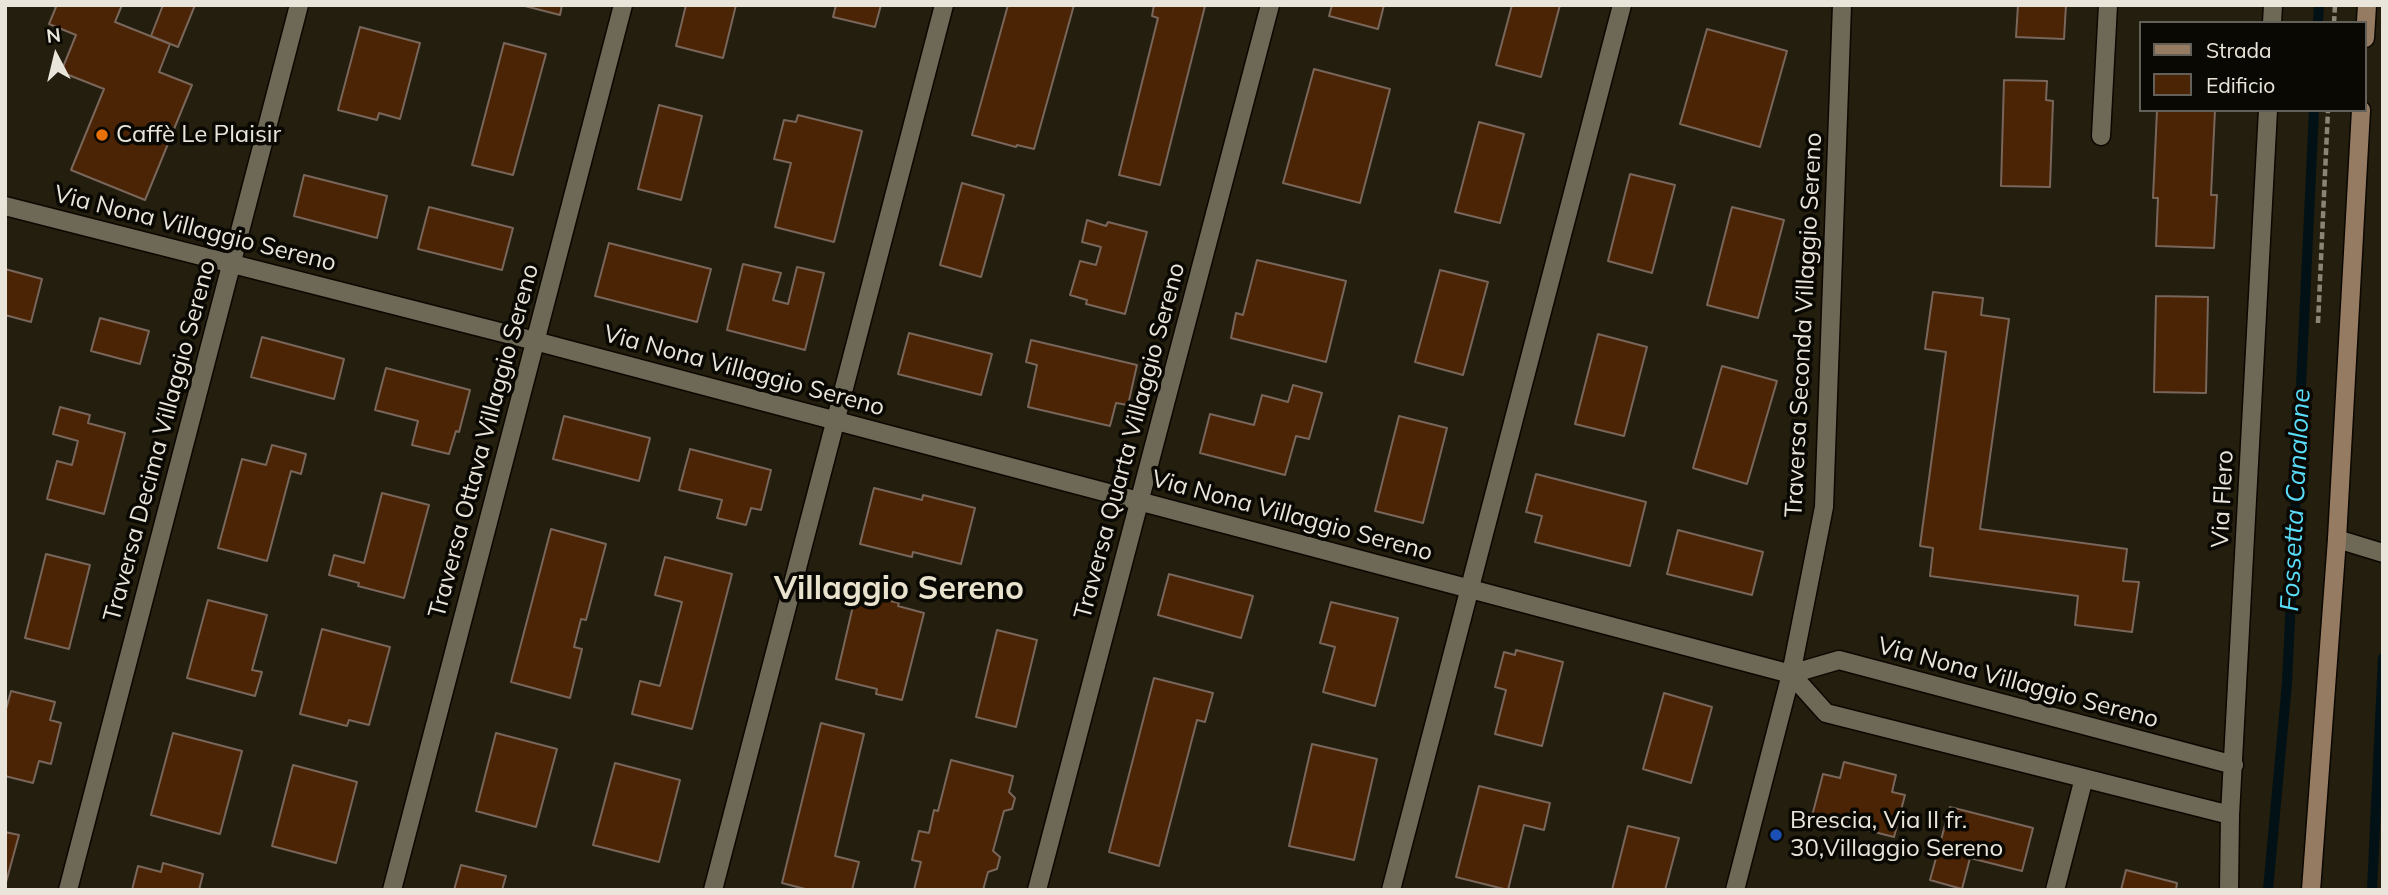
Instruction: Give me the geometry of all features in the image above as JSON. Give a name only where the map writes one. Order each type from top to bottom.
[{"type":"street","name":"Traversa Decima Villaggio Sereno","points":[[68,890],[299,5]]},
{"type":"street","name":"Traversa Ottava Villaggio Sereno","points":[[391,890],[623,5]]},
{"type":"street","points":[[713,890],[944,5]]},
{"type":"street","name":"Traversa Quarta Villaggio Sereno","points":[[1037,890],[1270,5]]},
{"type":"street","points":[[1391,890],[1622,5]]},
{"type":"street","name":"Traversa Seconda Villaggio Sereno","points":[[1735,890],[1791,674],[1824,507],[1842,5]]},
{"type":"street","points":[[2101,136],[2108,5]]},
{"type":"street","name":"Via Flero","points":[[2229,890],[2230,815],[2268,112]]},
{"type":"street","points":[[2311,890],[2337,539],[2361,112]]},
{"type":"street","name":"Via Nona Villaggio Sereno","points":[[5,206],[536,341],[1791,674],[1839,660],[2234,765]]},
{"type":"street","points":[[2337,539],[2383,553]]},
{"type":"street","points":[[1791,674],[1826,713],[2230,815]]},
{"type":"street","points":[[2055,890],[2084,778]]},
{"type":"building","points":[[51,5],[122,5],[115,22],[170,44],[159,72],[192,85],[145,200],[71,170],[104,89],[61,72],[76,35],[49,24],[56,7]]},
{"type":"building","points":[[163,5],[195,5],[178,47],[151,36]]},
{"type":"building","points":[[521,5],[562,5],[560,15]]},
{"type":"building","points":[[686,5],[736,5],[723,58],[676,46]]},
{"type":"building","points":[[836,5],[881,5],[875,27],[833,17]]},
{"type":"building","points":[[1008,5],[1074,5],[1034,149],[972,135]]},
{"type":"building","points":[[1154,5],[1205,6],[1160,185],[1119,175],[1158,18],[1152,16]]},
{"type":"building","points":[[1332,5],[1384,5],[1378,29],[1329,16]]},
{"type":"building","points":[[1512,5],[1560,5],[1541,77],[1496,65]]},
{"type":"building","points":[[2018,5],[2066,5],[2064,39],[2016,37]]},
{"type":"building","points":[[360,27],[420,43],[400,119],[379,113],[377,120],[338,110]]},
{"type":"building","points":[[1707,29],[1787,51],[1760,147],[1680,124]]},
{"type":"building","points":[[504,43],[546,54],[513,175],[472,165]]},
{"type":"building","points":[[1314,69],[1390,89],[1360,203],[1283,183]]},
{"type":"building","points":[[2004,80],[2047,81],[2046,100],[2053,101],[2050,187],[2001,186]]},
{"type":"building","points":[[659,105],[702,116],[681,200],[638,189]]},
{"type":"building","points":[[2157,112],[2215,112],[2211,195],[2217,195],[2214,248],[2156,246],[2158,198],[2153,198]]},
{"type":"building","points":[[798,115],[862,131],[834,242],[775,227],[791,163],[774,159],[784,120],[796,122]]},
{"type":"building","points":[[1479,122],[1524,134],[1500,223],[1455,212]]},
{"type":"building","points":[[1630,174],[1675,185],[1652,273],[1608,261]]},
{"type":"building","points":[[304,175],[387,196],[377,238],[294,216]]},
{"type":"building","points":[[962,183],[1004,195],[981,277],[940,265]]},
{"type":"building","points":[[429,207],[513,228],[502,270],[418,249]]},
{"type":"building","points":[[1732,207],[1784,220],[1758,318],[1707,305]]},
{"type":"building","points":[[1087,220],[1106,226],[1108,222],[1147,232],[1125,314],[1086,304],[1087,300],[1070,295],[1080,261],[1096,265],[1101,247],[1082,242]]},
{"type":"building","points":[[609,243],[711,269],[697,322],[595,296]]},
{"type":"building","points":[[1257,260],[1346,281],[1326,362],[1231,338],[1236,313],[1243,315]]},
{"type":"building","points":[[743,264],[781,273],[773,300],[788,304],[797,267],[824,273],[805,350],[727,330]]},
{"type":"building","points":[[5,269],[42,279],[31,322],[5,315]]},
{"type":"building","points":[[1440,270],[1488,282],[1463,375],[1415,362]]},
{"type":"building","points":[[1933,292],[1983,298],[1981,315],[2009,319],[1980,529],[2127,549],[2123,581],[2139,582],[2132,632],[2075,625],[2078,596],[1930,576],[1933,548],[1920,546],[1946,352],[1925,349]]},
{"type":"building","points":[[2156,296],[2208,297],[2206,393],[2154,392]]},
{"type":"building","points":[[100,318],[149,331],[140,364],[91,351]]},
{"type":"building","points":[[909,333],[992,354],[981,395],[898,374]]},
{"type":"building","points":[[1598,334],[1647,347],[1624,436],[1575,424]]},
{"type":"building","points":[[262,337],[344,359],[334,399],[251,377]]},
{"type":"building","points":[[1031,340],[1137,365],[1128,405],[1116,403],[1110,426],[1028,407],[1037,365],[1026,362]]},
{"type":"building","points":[[1722,366],[1777,381],[1747,484],[1693,468]]},
{"type":"building","points":[[386,368],[470,390],[459,432],[456,431],[449,454],[412,445],[418,421],[375,410]]},
{"type":"building","points":[[1293,385],[1322,393],[1309,439],[1296,436],[1285,475],[1200,453],[1210,414],[1254,425],[1262,395],[1288,402]]},
{"type":"building","points":[[60,407],[90,415],[88,423],[125,433],[104,514],[47,499],[57,461],[72,465],[78,441],[53,434]]},
{"type":"building","points":[[564,416],[650,438],[639,481],[553,459]]},
{"type":"building","points":[[1399,416],[1447,428],[1423,523],[1375,511]]},
{"type":"building","points":[[272,445],[306,454],[301,474],[291,471],[267,561],[218,548],[242,459],[266,465]]},
{"type":"building","points":[[690,449],[771,470],[761,510],[751,508],[746,525],[717,518],[722,500],[679,490]]},
{"type":"building","points":[[1536,474],[1646,502],[1630,566],[1535,542],[1542,516],[1526,512]]},
{"type":"building","points":[[874,488],[922,500],[923,495],[975,508],[961,564],[913,552],[912,557],[860,544]]},
{"type":"building","points":[[382,493],[429,505],[404,598],[329,575],[334,555],[364,563]]},
{"type":"building","points":[[551,529],[606,544],[586,620],[581,619],[574,647],[582,649],[570,698],[511,682]]},
{"type":"building","points":[[1678,530],[1763,552],[1752,595],[1667,574]]},
{"type":"building","points":[[46,554],[90,565],[69,649],[25,638]]},
{"type":"building","points":[[665,557],[732,574],[692,729],[632,714],[640,681],[660,686],[682,602],[655,595]]},
{"type":"building","points":[[1169,574],[1253,596],[1241,638],[1158,615]]},
{"type":"building","points":[[856,593],[899,603],[898,606],[924,613],[902,700],[876,694],[877,689],[836,679]]},
{"type":"building","points":[[208,600],[267,615],[252,670],[262,672],[255,696],[187,678]]},
{"type":"building","points":[[1331,602],[1398,618],[1375,706],[1323,692],[1335,647],[1320,643]]},
{"type":"building","points":[[322,629],[390,647],[369,725],[349,720],[347,726],[300,714]]},
{"type":"building","points":[[997,630],[1037,640],[1016,727],[976,717]]},
{"type":"building","points":[[1516,650],[1563,662],[1542,746],[1495,734],[1506,690],[1495,687],[1504,652],[1515,655]]},
{"type":"building","points":[[1154,678],[1213,693],[1205,722],[1197,720],[1159,866],[1109,852]]},
{"type":"building","points":[[11,691],[55,702],[50,720],[61,723],[51,764],[39,761],[33,783],[5,776],[5,713]]},
{"type":"building","points":[[1664,693],[1712,707],[1691,783],[1643,769]]},
{"type":"building","points":[[821,723],[864,734],[835,856],[859,862],[852,890],[809,890],[782,883]]},
{"type":"building","points":[[173,733],[242,751],[220,834],[151,815]]},
{"type":"building","points":[[496,733],[557,749],[536,827],[476,811]]},
{"type":"building","points":[[1312,744],[1377,759],[1354,860],[1289,846]]},
{"type":"building","points":[[951,760],[1013,776],[1009,792],[1015,798],[1012,809],[1004,811],[993,851],[1000,857],[997,869],[988,872],[983,890],[914,890],[921,862],[912,860],[919,831],[929,833],[934,810],[938,811]]},
{"type":"building","points":[[1844,762],[1896,775],[1892,792],[1905,795],[1894,837],[1812,816],[1823,774],[1840,778]]},
{"type":"building","points":[[615,763],[680,780],[659,862],[593,845]]},
{"type":"building","points":[[293,765],[357,782],[336,863],[272,846]]},
{"type":"building","points":[[1479,786],[1550,803],[1544,830],[1524,825],[1508,890],[1456,877]]},
{"type":"building","points":[[1950,807],[2033,828],[2022,871],[1970,858],[1962,889],[1930,880]]},
{"type":"building","points":[[1628,826],[1679,838],[1665,890],[1612,890]]},
{"type":"building","points":[[5,832],[19,835],[5,886]]},
{"type":"building","points":[[163,863],[203,874],[199,890],[132,890],[138,866],[161,872]]},
{"type":"building","points":[[461,865],[506,876],[502,890],[454,890]]},
{"type":"building","points":[[2126,870],[2177,883],[2176,890],[2121,890]]},
{"type":"waterway","name":"Fossetta Canalone","points":[[2318,21],[2319,5]]},
{"type":"waterway","name":"Fossetta Canalone","points":[[2268,890],[2287,683],[2314,112]]},
{"type":"waterway","name":"Fossetta Canalone","points":[[2372,890],[2383,658]]},
{"type":"place","name":"Caffè Le Plaisir","points":[[102,135]]},
{"type":"place","name":"Brescia, Via II fr. 30,Villaggio Sereno","points":[[1776,835]]},
{"type":"district","name":"Villaggio Sereno","points":[[899,589]]}]
